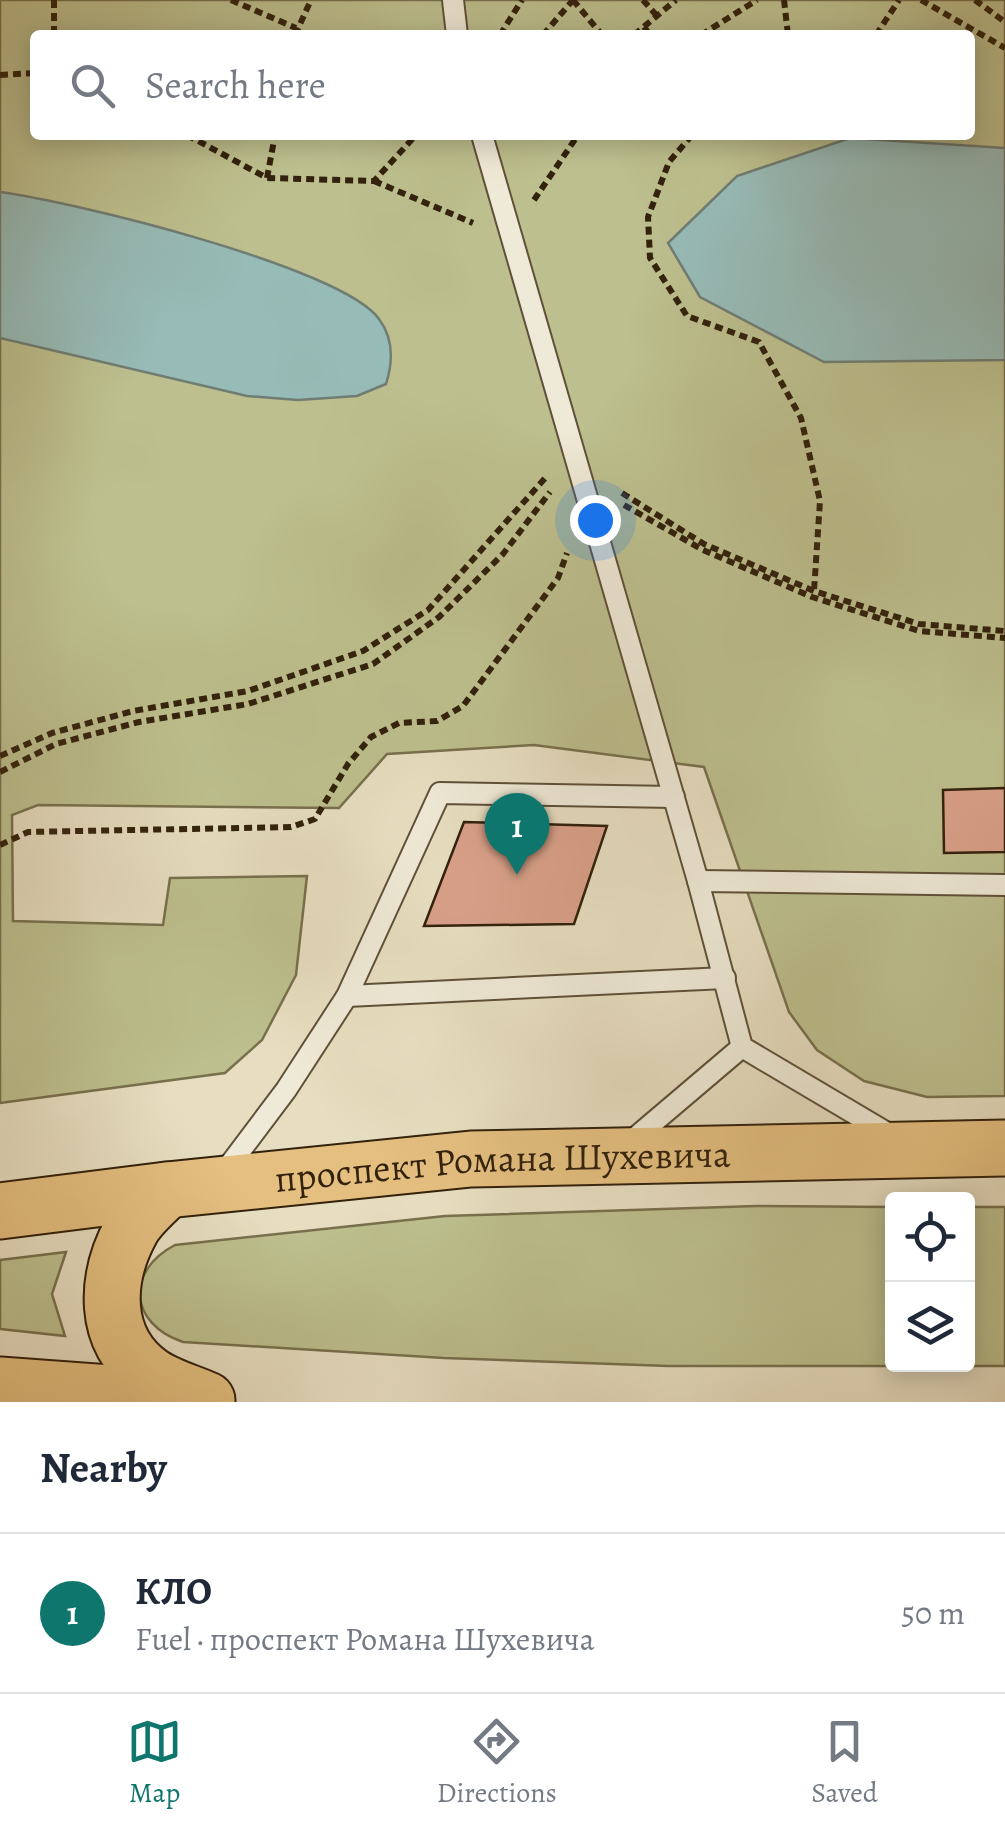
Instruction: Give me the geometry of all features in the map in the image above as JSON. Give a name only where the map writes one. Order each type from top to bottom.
[{"type":"main road","name":"проспект Романа Шухевича","points":[[0,1211],[471,1159],[1005,1148]]},
{"type":"main road","points":[[191,1187],[133,1226],[115,1266],[110,1312],[122,1346],[150,1374],[218,1401]]},
{"type":"main road","points":[[0,1385],[218,1401]]},
{"type":"lane","points":[[453,0],[456,30]]},
{"type":"lane","points":[[483,140],[578,482],[698,880],[742,1047],[913,1148]]},
{"type":"lane","points":[[191,1187],[286,1090],[347,996],[440,793],[674,798]]},
{"type":"lane","points":[[698,880],[1005,885]]},
{"type":"lane","points":[[347,996],[725,978]]},
{"type":"lane","points":[[614,1156],[742,1047]]},
{"type":"path","points":[[54,0],[54,30]]},
{"type":"path","points":[[232,0],[293,30]]},
{"type":"path","points":[[295,30],[310,0]]},
{"type":"path","points":[[503,30],[522,0]]},
{"type":"path","points":[[547,30],[573,0],[598,30]]},
{"type":"path","points":[[643,0],[657,16]]},
{"type":"path","points":[[640,30],[676,0]]},
{"type":"path","points":[[709,30],[757,0]]},
{"type":"path","points":[[784,0],[787,30]]},
{"type":"path","points":[[879,30],[899,0]]},
{"type":"path","points":[[922,0],[974,30]]},
{"type":"path","points":[[975,0],[1005,22]]},
{"type":"path","points":[[975,31],[1005,48]]},
{"type":"path","points":[[0,75],[30,73]]},
{"type":"path","points":[[196,140],[266,178],[374,181],[496,232],[516,228],[575,140]]},
{"type":"path","points":[[266,178],[274,140]]},
{"type":"path","points":[[374,181],[411,140]]},
{"type":"path","points":[[688,140],[669,162],[648,217],[650,258],[687,316],[759,342],[801,418],[820,501],[814,592]]},
{"type":"path","points":[[0,756],[52,733],[134,712],[248,691],[363,652],[428,610],[546,477],[566,465],[578,482],[703,550],[812,597],[919,631],[1005,635]]},
{"type":"path","points":[[0,772],[56,744],[139,722],[248,704],[372,664],[439,617],[502,554],[550,492],[578,482]]},
{"type":"path","points":[[616,490],[704,544],[814,592],[919,624],[1005,635]]},
{"type":"path","points":[[0,844],[28,832],[292,827],[316,819],[348,764],[371,737],[399,723],[436,721],[464,706],[558,578],[570,545]]},
{"type":"green space","points":[[0,0],[1005,0],[1005,1096],[927,1097],[864,1081],[817,1050],[789,1012],[704,767],[534,745],[387,754],[339,808],[38,805],[12,815],[13,921],[163,925],[170,878],[307,876],[296,975],[262,1040],[225,1073],[0,1103]]},
{"type":"green space","points":[[756,1206],[885,1207],[885,1366],[668,1366],[444,1358],[183,1342],[165,1334],[144,1310],[141,1282],[159,1256],[175,1245],[445,1216]]},
{"type":"green space","points":[[975,1207],[1005,1207],[1005,1366],[975,1366]]},
{"type":"green space","points":[[66,1252],[52,1294],[65,1336],[0,1329],[0,1260]]},
{"type":"water","points":[[844,140],[1005,148],[1005,360],[824,362],[700,297],[668,243],[737,176]]},
{"type":"water","points":[[0,192],[141,222],[314,278],[355,299],[379,319],[391,351],[386,384],[357,396],[298,400],[247,396],[0,338]]},
{"type":"building","points":[[1005,788],[1005,852],[944,853],[943,790]]},
{"type":"building","points":[[464,822],[607,826],[574,924],[424,926]]},
{"type":"place","name":"КЛО","points":[[517,875]]}]
